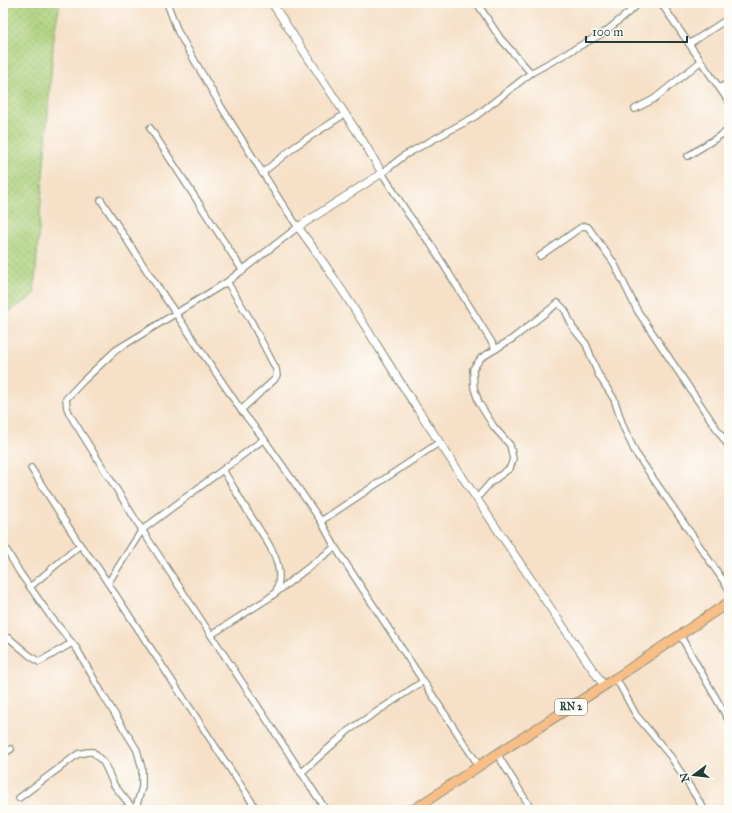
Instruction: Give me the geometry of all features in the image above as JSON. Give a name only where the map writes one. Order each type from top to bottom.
[{"type":"main road","name":"RN 2","points":[[413,810],[728,605]]},
{"type":"street","points":[[168,3],[178,32],[262,173],[337,282],[531,581],[604,686]]},
{"type":"street","points":[[272,3],[345,114],[408,214],[430,243],[496,348]]},
{"type":"street","points":[[477,3],[500,38],[531,73]]},
{"type":"street","points":[[326,810],[142,530],[70,415],[67,408],[66,399],[116,350],[227,282],[298,227],[382,173],[405,155],[476,116],[531,73],[605,32],[640,3]]},
{"type":"street","points":[[661,3],[700,62],[729,102]]},
{"type":"street","points":[[689,44],[729,18]]},
{"type":"street","points":[[635,109],[654,99],[700,62]]},
{"type":"street","points":[[720,88],[729,82]]},
{"type":"street","points":[[262,173],[297,145],[345,114]]},
{"type":"street","points":[[150,128],[243,271]]},
{"type":"street","points":[[688,156],[729,130]]},
{"type":"street","points":[[101,200],[240,410],[264,439],[321,521],[335,548],[422,682],[479,766]]},
{"type":"street","points":[[540,256],[580,228],[584,226],[588,227],[614,262],[637,310],[729,447]]},
{"type":"street","points":[[227,282],[259,336],[276,369],[274,380],[240,410]]},
{"type":"street","points":[[477,498],[490,484],[510,468],[513,459],[510,445],[490,421],[479,403],[474,388],[473,369],[481,358],[512,339],[558,303],[565,310],[573,328],[586,344],[598,374],[614,399],[634,452],[729,589]]},
{"type":"street","points":[[108,583],[142,530],[264,439]]},
{"type":"street","points":[[321,521],[440,442]]},
{"type":"street","points":[[30,468],[80,545],[108,583],[257,810]]},
{"type":"street","points":[[223,470],[252,518],[270,544],[280,577],[279,585],[275,593]]},
{"type":"street","points":[[3,544],[20,574],[72,643],[137,750],[142,769],[142,787],[134,810]]},
{"type":"street","points":[[30,587],[80,545]]},
{"type":"street","points":[[211,635],[252,610],[335,548]]},
{"type":"street","points":[[680,635],[729,721]]},
{"type":"street","points":[[3,641],[9,638],[39,662],[72,643]]},
{"type":"street","points":[[616,678],[636,715],[672,757],[704,809]]},
{"type":"street","points":[[301,773],[349,730],[422,682]]},
{"type":"street","points":[[3,754],[11,749]]},
{"type":"street","points":[[19,798],[78,754],[93,752],[104,763],[114,785],[134,810]]},
{"type":"street","points":[[497,754],[532,810]]},
{"type":"street","points":[[122,810],[126,808],[134,810]]},
{"type":"green space","points":[[3,3],[60,3],[54,34],[34,295],[3,316]]}]
